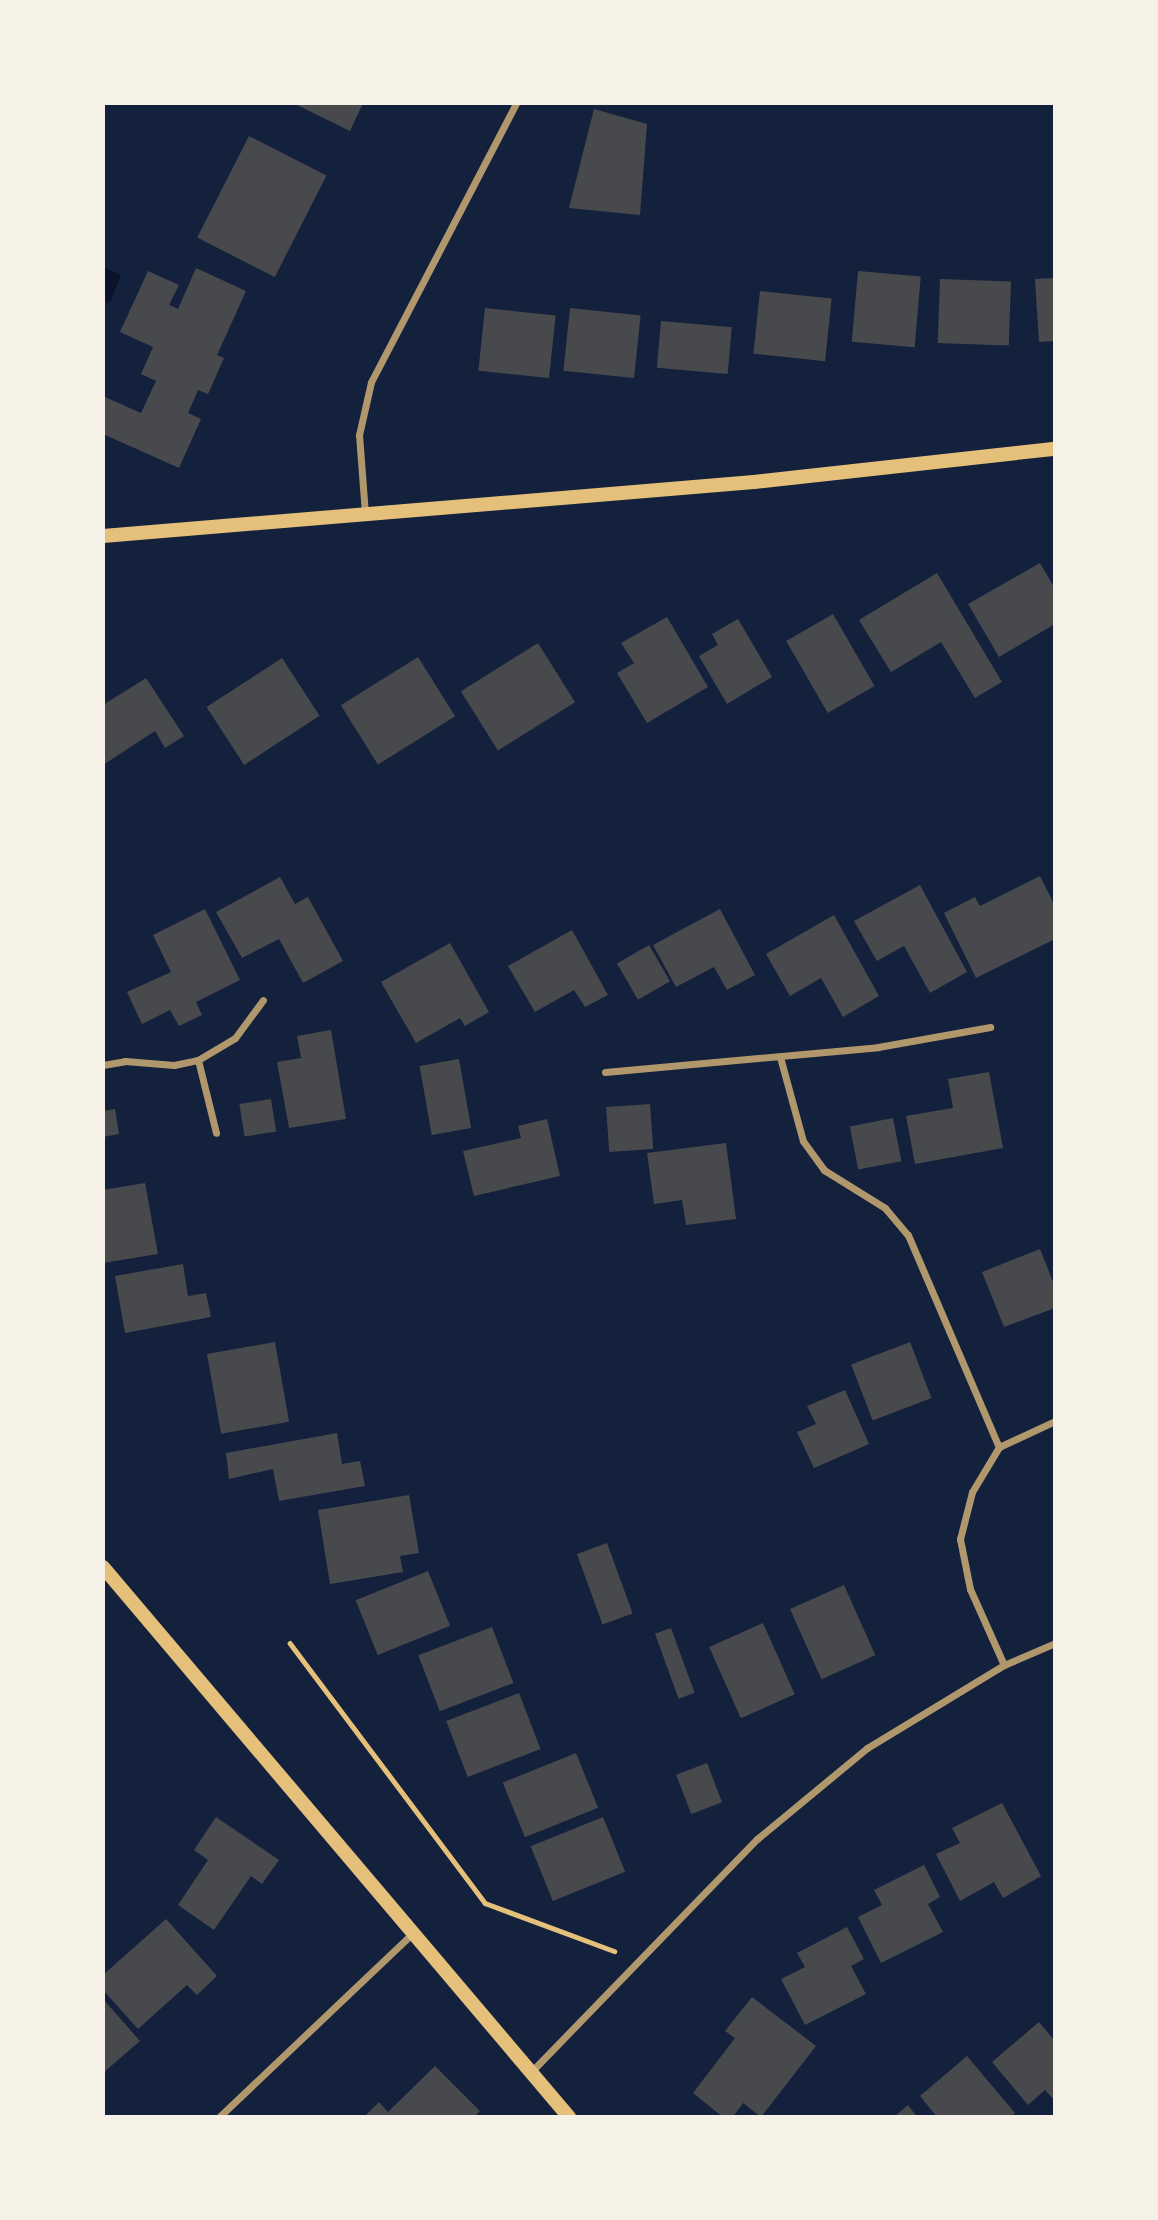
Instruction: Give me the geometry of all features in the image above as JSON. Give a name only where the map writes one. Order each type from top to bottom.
[{"type":"main road","points":[[103,536],[365,518],[1055,449]]},
{"type":"main road","points":[[103,1567],[415,1931],[569,2117]]},
{"type":"street","points":[[365,518],[359,435],[371,382],[516,103]]},
{"type":"street","points":[[103,1065],[125,1061],[174,1065],[198,1060],[234,1038],[263,1000]]},
{"type":"street","points":[[605,1072],[878,1047],[990,1027]]},
{"type":"street","points":[[779,1057],[803,1141],[824,1170],[885,1208],[908,1236],[999,1447]]},
{"type":"street","points":[[198,1060],[216,1133]]},
{"type":"street","points":[[1004,1665],[971,1589],[960,1539],[972,1492],[999,1447],[1055,1420]]},
{"type":"street","points":[[531,2072],[757,1839],[867,1748],[1004,1665],[1055,1643]]},
{"type":"street","points":[[219,2117],[415,1931]]},
{"type":"path","points":[[290,1643],[485,1903],[641,1961]]},
{"type":"water","points":[[103,267],[121,275],[109,304],[103,301]]},
{"type":"building","points":[[293,103],[363,103],[350,131]]},
{"type":"building","points":[[594,109],[647,124],[640,215],[569,208]]},
{"type":"building","points":[[249,136],[327,175],[275,277],[197,238]]},
{"type":"building","points":[[196,268],[246,291],[217,355],[224,358],[208,394],[198,390],[188,413],[201,419],[179,468],[103,434],[103,400],[105,397],[141,413],[156,381],[141,374],[153,347],[120,332],[148,271],[179,285],[169,305],[178,309]]},
{"type":"building","points":[[858,271],[921,276],[915,347],[852,342]]},
{"type":"building","points":[[1055,278],[1055,341],[1039,342],[1035,279]]},
{"type":"building","points":[[940,279],[1011,281],[1009,345],[938,343]]},
{"type":"building","points":[[760,291],[832,299],[825,361],[753,354]]},
{"type":"building","points":[[485,308],[556,315],[549,378],[478,371]]},
{"type":"building","points":[[570,308],[641,315],[634,378],[563,371]]},
{"type":"building","points":[[661,321],[732,327],[728,374],[657,368]]},
{"type":"building","points":[[1040,563],[1055,589],[1055,624],[999,657],[968,604]]},
{"type":"building","points":[[937,573],[1002,682],[975,698],[941,642],[891,672],[859,620]]},
{"type":"building","points":[[833,614],[874,686],[828,713],[786,641]]},
{"type":"building","points":[[667,617],[708,687],[647,723],[617,673],[634,663],[621,643]]},
{"type":"building","points":[[738,619],[772,677],[727,704],[699,656],[718,645],[712,634]]},
{"type":"building","points":[[538,643],[575,702],[498,751],[461,691]]},
{"type":"building","points":[[418,657],[455,716],[378,765],[341,705]]},
{"type":"building","points":[[282,658],[320,716],[244,765],[207,707]]},
{"type":"building","points":[[146,678],[184,736],[165,748],[155,731],[103,765],[103,705]]},
{"type":"building","points":[[1040,876],[1055,906],[1055,939],[976,978],[944,913],[975,897],[980,906]]},
{"type":"building","points":[[280,877],[295,904],[308,897],[343,961],[303,983],[279,939],[242,958],[216,912]]},
{"type":"building","points":[[920,885],[967,972],[930,993],[904,946],[877,961],[854,921]]},
{"type":"building","points":[[205,909],[240,980],[196,1002],[202,1015],[179,1026],[170,1010],[142,1024],[127,992],[171,972],[153,935]]},
{"type":"building","points":[[720,909],[755,975],[727,990],[714,967],[676,987],[653,945]]},
{"type":"building","points":[[834,915],[879,996],[843,1017],[821,978],[790,996],[766,954]]},
{"type":"building","points":[[572,930],[608,995],[585,1007],[574,990],[535,1012],[508,966]]},
{"type":"building","points":[[450,943],[489,1012],[465,1026],[460,1018],[416,1043],[381,982]]},
{"type":"building","points":[[649,945],[670,981],[638,1000],[617,964]]},
{"type":"building","points":[[331,1030],[346,1119],[289,1128],[277,1062],[301,1058],[297,1036]]},
{"type":"building","points":[[459,1059],[471,1128],[432,1135],[420,1066]]},
{"type":"building","points":[[989,1072],[1003,1148],[915,1164],[906,1116],[953,1108],[948,1079]]},
{"type":"building","points":[[271,1099],[276,1132],[245,1137],[239,1104]]},
{"type":"building","points":[[650,1104],[653,1149],[609,1152],[606,1107]]},
{"type":"building","points":[[115,1109],[119,1134],[103,1137],[103,1111]]},
{"type":"building","points":[[893,1118],[901,1161],[858,1170],[850,1126]]},
{"type":"building","points":[[547,1119],[560,1176],[474,1196],[463,1151],[521,1138],[518,1126]]},
{"type":"building","points":[[726,1143],[736,1219],[686,1225],[682,1200],[654,1204],[647,1153]]},
{"type":"building","points":[[145,1183],[158,1254],[103,1263],[103,1190]]},
{"type":"building","points":[[1040,1249],[1055,1287],[1055,1308],[1004,1327],[982,1272]]},
{"type":"building","points":[[183,1264],[188,1296],[206,1293],[211,1317],[125,1333],[115,1276]]},
{"type":"building","points":[[275,1342],[289,1422],[221,1434],[207,1354]]},
{"type":"building","points":[[910,1342],[932,1398],[873,1421],[851,1365]]},
{"type":"building","points":[[845,1390],[869,1444],[814,1468],[797,1432],[816,1424],[807,1406]]},
{"type":"building","points":[[337,1433],[342,1464],[360,1461],[365,1486],[279,1501],[273,1469],[229,1479],[226,1453]]},
{"type":"building","points":[[409,1495],[419,1553],[400,1556],[403,1572],[330,1584],[318,1510]]},
{"type":"building","points":[[607,1543],[633,1613],[603,1624],[577,1554]]},
{"type":"building","points":[[428,1571],[450,1626],[378,1655],[356,1600]]},
{"type":"building","points":[[844,1585],[875,1655],[821,1679],[790,1609]]},
{"type":"building","points":[[763,1623],[795,1694],[741,1718],[709,1647]]},
{"type":"building","points":[[492,1627],[514,1683],[440,1711],[418,1655]]},
{"type":"building","points":[[671,1628],[695,1693],[679,1699],[655,1634]]},
{"type":"building","points":[[519,1693],[541,1749],[468,1777],[446,1721]]},
{"type":"building","points":[[576,1753],[598,1808],[525,1837],[503,1783]]},
{"type":"building","points":[[707,1763],[722,1802],[691,1814],[676,1775]]},
{"type":"building","points":[[1002,1803],[1041,1876],[1003,1898],[994,1882],[960,1901],[936,1854],[960,1843],[952,1828]]},
{"type":"building","points":[[216,1817],[279,1860],[262,1884],[251,1876],[214,1930],[178,1905],[208,1860],[194,1850]]},
{"type":"building","points":[[603,1817],[625,1872],[553,1901],[531,1846]]},
{"type":"building","points":[[924,1865],[940,1897],[928,1904],[943,1932],[881,1963],[858,1917],[882,1905],[874,1890]]},
{"type":"building","points":[[166,1919],[217,1976],[197,1995],[187,1985],[138,2029],[103,1990],[103,1975]]},
{"type":"building","points":[[847,1927],[864,1959],[851,1966],[866,1994],[805,2025],[781,1979],[805,1967],[797,1953]]},
{"type":"building","points":[[752,1997],[816,2046],[761,2117],[743,2103],[733,2117],[723,2117],[693,2093],[735,2038],[725,2031]]},
{"type":"building","points":[[103,1999],[140,2041],[103,2073]]},
{"type":"building","points":[[1039,2022],[1055,2041],[1055,2101],[1045,2090],[1028,2105],[992,2062]]},
{"type":"building","points":[[967,2056],[1015,2113],[1011,2117],[937,2117],[920,2096]]},
{"type":"building","points":[[435,2066],[480,2111],[474,2117],[364,2117],[379,2102],[388,2112]]},
{"type":"building","points":[[908,2105],[917,2117],[894,2117]]}]
